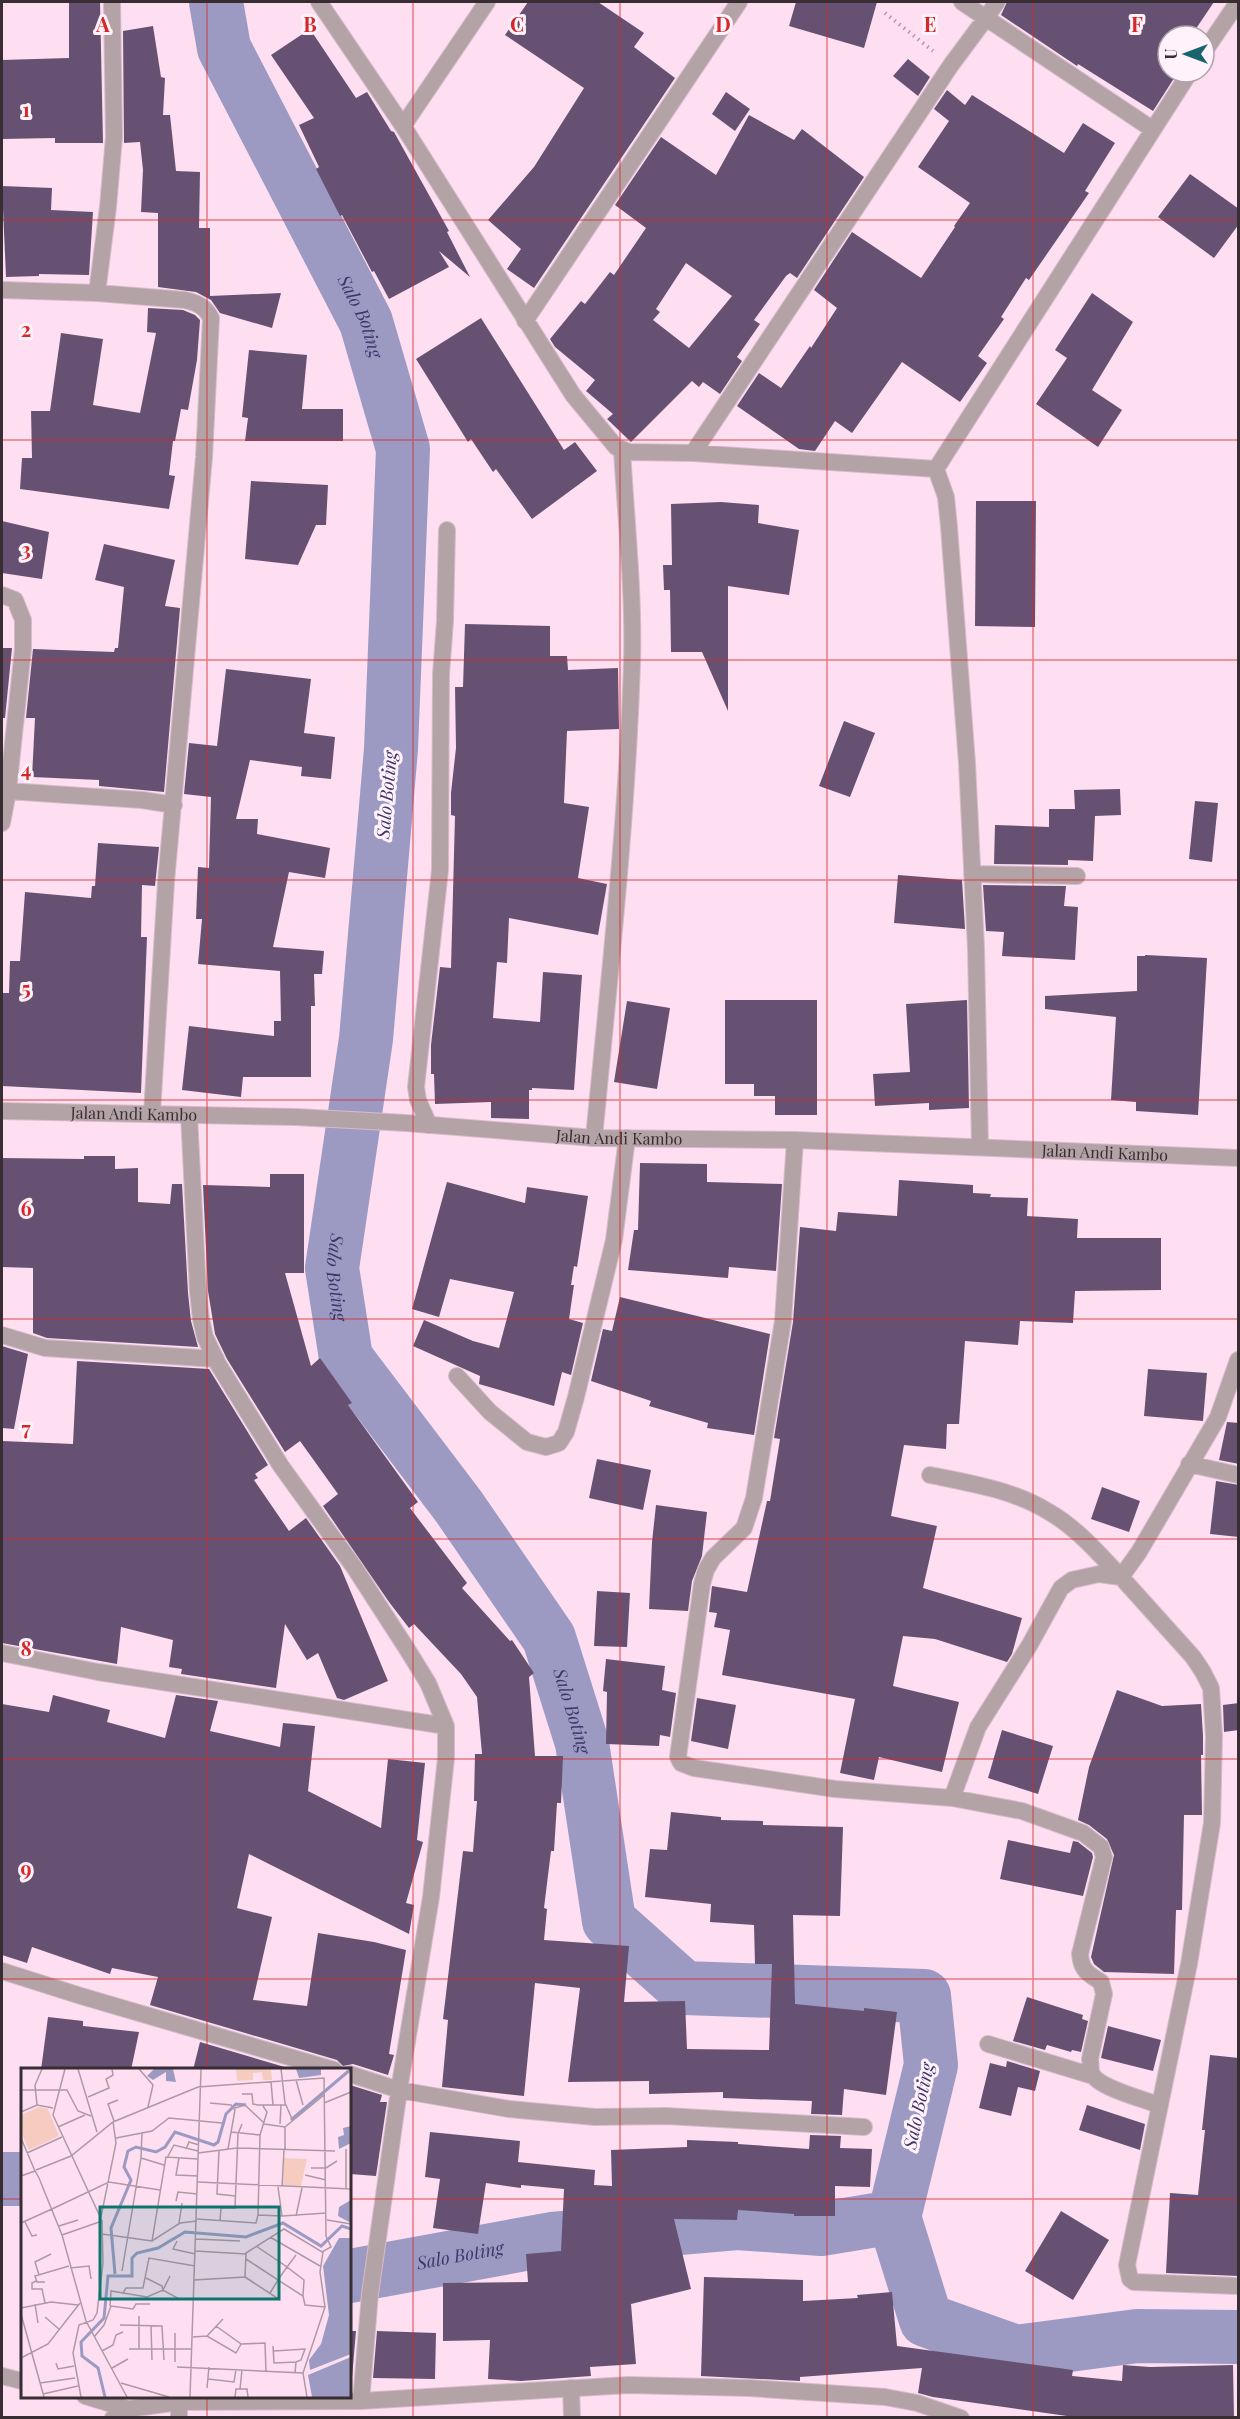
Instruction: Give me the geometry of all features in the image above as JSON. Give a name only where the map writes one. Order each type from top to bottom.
[{"type":"street","points":[[97,293],[114,137],[112,2]]},
{"type":"street","points":[[319,2],[403,126],[573,394],[609,440],[622,450],[936,469]]},
{"type":"street","points":[[403,126],[488,2]]},
{"type":"street","points":[[525,321],[739,2]]},
{"type":"street","points":[[962,2],[1152,129]]},
{"type":"street","points":[[693,453],[951,64],[997,2]]},
{"type":"street","points":[[1216,34],[1238,2]]},
{"type":"street","points":[[936,469],[1182,84]]},
{"type":"street","points":[[2,290],[97,293],[184,300],[197,303],[207,309],[211,318],[204,457],[166,882],[152,1113]]},
{"type":"street","points":[[594,1138],[615,910],[632,662],[632,587],[622,450]]},
{"type":"street","points":[[936,469],[946,497],[967,763],[980,1147]]},
{"type":"street","points":[[429,1125],[418,1100],[416,1087],[417,1060],[440,870],[441,674],[447,530]]},
{"type":"street","points":[[2,595],[15,600],[23,620],[23,649],[8,790],[2,823]]},
{"type":"street","points":[[8,790],[142,800],[174,805]]},
{"type":"street","points":[[972,874],[1077,876]]},
{"type":"street","name":"Jalan Andi Kambo","points":[[2,1111],[296,1117],[594,1138],[795,1140],[1239,1158]]},
{"type":"street","points":[[189,1115],[201,1319],[205,1337],[245,1411],[281,1466],[354,1567],[428,1683],[446,1726],[446,1758],[431,1897],[399,2091],[370,2294],[361,2401]]},
{"type":"street","points":[[457,1376],[490,1412],[527,1442],[546,1447],[559,1443],[566,1432],[576,1397],[614,1240],[627,1138]]},
{"type":"street","points":[[795,1140],[783,1321],[764,1450],[754,1498],[744,1528],[712,1558],[702,1584],[678,1757],[681,1763],[694,1768],[835,1789],[952,1798],[1022,1811],[1083,1833],[1101,1847],[1104,1857],[1080,1954],[1084,1972],[1104,1986],[1090,2059],[1093,2076]]},
{"type":"street","points":[[2,1335],[45,1348],[216,1359]]},
{"type":"street","points":[[1121,1577],[1139,1552],[1218,1417],[1239,1360]]},
{"type":"street","points":[[1189,1464],[1239,1474]]},
{"type":"street","points":[[930,1475],[975,1483],[1049,1511],[1076,1532],[1121,1577],[1193,1657],[1211,1688],[1214,1785],[1212,1823],[1189,1964],[1127,2265],[1130,2279],[1134,2282],[1239,2286]]},
{"type":"street","points":[[952,1798],[978,1727],[1029,1646],[1060,1588],[1072,1580],[1099,1574],[1121,1577]]},
{"type":"street","points":[[2,1653],[98,1672],[446,1726]]},
{"type":"street","points":[[2,1971],[327,2068]]},
{"type":"street","points":[[988,2044],[1093,2076],[1101,2083],[1159,2105]]},
{"type":"street","points":[[351,2074],[399,2091],[509,2109],[595,2117],[666,2116],[864,2127]]},
{"type":"street","points":[[2,2376],[21,2381]]},
{"type":"street","points":[[87,2398],[120,2413],[628,2385],[750,2388],[885,2397],[917,2403],[961,2418]]},
{"type":"street","points":[[571,2388],[572,2418]]},
{"type":"path","points":[[885,14],[951,64]]},
{"type":"building","points":[[69,2],[100,2],[103,143],[55,143],[55,138],[2,139],[2,60],[69,58]]},
{"type":"building","points":[[528,2],[598,2],[644,33],[634,47],[675,78],[534,288],[507,269],[521,249],[488,220],[534,167],[584,88],[505,35]]},
{"type":"building","points":[[796,2],[877,2],[864,48],[789,26]]},
{"type":"building","points":[[1007,2],[1214,2],[1199,24],[1156,24],[1156,84],[1170,84],[1153,111],[1078,64],[1077,66],[1001,15]]},
{"type":"building","points":[[153,26],[161,77],[165,78],[163,115],[170,115],[176,171],[200,172],[199,228],[210,228],[210,296],[281,293],[272,328],[220,313],[211,300],[196,292],[158,287],[158,213],[141,212],[143,170],[140,142],[124,143],[123,31]]},
{"type":"building","points":[[310,29],[356,98],[367,92],[391,131],[394,132],[449,231],[447,232],[470,277],[439,251],[449,267],[389,299],[342,215],[340,216],[316,169],[319,167],[299,125],[314,118],[271,55]]},
{"type":"building","points":[[908,59],[930,77],[918,96],[893,76]]},
{"type":"building","points":[[947,90],[965,105],[972,95],[1064,153],[1083,123],[1115,143],[1085,191],[1089,193],[1029,280],[1026,278],[1001,317],[1004,319],[978,356],[987,363],[960,402],[902,362],[852,433],[835,421],[815,451],[799,449],[737,406],[759,373],[781,388],[810,346],[811,348],[837,308],[814,290],[852,232],[921,278],[955,227],[970,203],[918,167],[949,121],[934,109]]},
{"type":"building","points":[[726,92],[750,109],[735,131],[712,114]]},
{"type":"building","points":[[749,115],[794,140],[802,129],[864,177],[797,278],[790,273],[786,276],[754,320],[760,324],[737,357],[742,361],[720,394],[703,382],[699,387],[692,381],[631,442],[607,419],[613,414],[586,391],[595,380],[555,347],[550,339],[581,301],[585,304],[610,272],[614,275],[646,228],[615,205],[661,137],[716,175]],"holes":[[[686,263],[732,296],[689,348],[653,320],[660,312],[656,309]]]},
{"type":"building","points":[[1190,174],[1239,209],[1239,224],[1214,258],[1158,217]]},
{"type":"building","points":[[2,186],[52,188],[51,210],[93,212],[89,275],[39,274],[39,276],[6,277]]},
{"type":"building","points":[[1092,293],[1133,322],[1092,390],[1122,410],[1098,447],[1036,404],[1067,358],[1055,350]]},
{"type":"building","points":[[148,308],[183,310],[200,320],[197,360],[188,410],[181,409],[175,441],[173,441],[169,475],[175,476],[169,509],[20,489],[22,458],[32,458],[31,411],[50,411],[61,333],[103,339],[93,405],[140,413],[156,333],[147,332]]},
{"type":"building","points":[[481,318],[564,450],[575,442],[597,471],[532,519],[496,469],[493,472],[471,439],[468,442],[416,359]]},
{"type":"building","points":[[249,350],[307,355],[302,409],[343,409],[343,441],[245,441],[248,418],[242,417]]},
{"type":"building","points":[[251,481],[328,485],[326,525],[316,525],[298,565],[245,559]]},
{"type":"building","points":[[976,501],[1036,501],[1035,627],[975,626]]},
{"type":"building","points":[[721,502],[759,505],[758,523],[799,530],[789,595],[728,586],[728,711],[702,652],[671,652],[670,590],[664,590],[663,565],[672,565],[671,504]]},
{"type":"building","points":[[2,521],[49,532],[42,579],[2,573]]},
{"type":"building","points":[[104,544],[175,560],[165,606],[180,608],[164,792],[99,786],[99,780],[32,777],[35,718],[26,718],[33,649],[114,652],[115,648],[118,648],[124,587],[95,580]]},
{"type":"building","points":[[465,624],[550,626],[550,656],[567,656],[568,670],[618,668],[619,729],[567,731],[564,803],[589,807],[578,878],[607,884],[598,935],[509,918],[507,963],[497,962],[493,1018],[540,1022],[543,972],[582,975],[574,1090],[532,1088],[529,1090],[529,1119],[491,1118],[491,1102],[435,1104],[434,1074],[431,1074],[431,1045],[440,967],[451,968],[455,816],[451,815],[451,793],[456,748],[455,687],[463,687]]},
{"type":"building","points":[[2,648],[12,648],[5,718],[2,718]]},
{"type":"building","points":[[226,669],[311,679],[304,733],[335,737],[331,779],[301,776],[302,767],[250,760],[236,819],[258,819],[257,834],[330,848],[325,878],[289,872],[273,947],[324,951],[322,974],[314,974],[315,1006],[311,1006],[311,1077],[243,1077],[241,1097],[182,1090],[189,1026],[274,1036],[274,1021],[281,1021],[280,971],[198,964],[202,919],[196,919],[198,867],[209,868],[211,797],[184,794],[189,743],[217,746]]},
{"type":"building","points":[[844,721],[875,733],[850,797],[819,786]]},
{"type":"building","points":[[1120,789],[1121,815],[1095,816],[1093,861],[1068,860],[1068,865],[994,864],[995,825],[1049,827],[1049,809],[1075,809],[1074,790]]},
{"type":"building","points":[[1195,801],[1218,803],[1212,862],[1189,859]]},
{"type":"building","points":[[98,843],[159,847],[155,886],[142,885],[141,937],[147,937],[141,1093],[2,1086],[2,993],[9,993],[10,961],[20,961],[25,892],[91,898],[92,886],[95,886]]},
{"type":"building","points":[[898,875],[962,880],[965,929],[894,923]]},
{"type":"building","points":[[983,885],[1066,886],[1064,906],[1078,907],[1075,960],[1002,956],[1004,932],[986,931]]},
{"type":"building","points":[[1137,956],[1207,958],[1198,1115],[1136,1111],[1136,1102],[1111,1100],[1116,1017],[1045,1009],[1045,996],[1137,991]]},
{"type":"building","points":[[725,1000],[817,1000],[817,1115],[775,1115],[775,1096],[754,1096],[754,1084],[725,1084]]},
{"type":"building","points":[[967,1000],[969,1108],[929,1110],[929,1103],[875,1106],[873,1074],[910,1072],[906,1004]]},
{"type":"building","points":[[627,1001],[670,1008],[657,1089],[614,1082]]},
{"type":"building","points":[[84,1156],[115,1156],[115,1169],[138,1168],[138,1202],[170,1204],[172,1184],[182,1184],[188,1293],[191,1321],[198,1347],[47,1338],[33,1333],[33,1268],[2,1267],[2,1158],[84,1159]]},
{"type":"building","points":[[640,1163],[707,1164],[707,1182],[782,1184],[776,1271],[729,1267],[728,1278],[628,1270],[634,1230],[638,1230]]},
{"type":"building","points":[[270,1174],[304,1174],[304,1273],[285,1273],[311,1366],[320,1358],[352,1403],[348,1405],[418,1502],[410,1508],[467,1583],[462,1588],[510,1641],[512,1640],[534,1673],[529,1677],[535,1756],[563,1756],[561,1803],[557,1803],[554,1851],[551,1851],[544,1908],[547,1909],[544,1940],[629,1946],[624,2002],[685,2001],[687,2049],[769,2050],[772,1964],[755,1964],[754,1925],[710,1922],[711,1904],[645,1897],[650,1849],[667,1850],[671,1812],[721,1817],[721,1820],[763,1821],[763,1825],[843,1827],[840,1916],[793,1915],[795,2004],[897,2012],[886,2095],[844,2089],[842,2115],[811,2114],[812,2101],[723,2098],[723,2092],[649,2094],[649,2081],[568,2082],[580,1988],[535,1983],[524,2096],[442,2087],[448,2020],[443,2019],[463,1851],[473,1852],[477,1801],[474,1801],[475,1754],[482,1754],[477,1697],[461,1674],[414,1624],[409,1628],[389,1602],[323,1506],[338,1494],[300,1441],[285,1452],[227,1359],[215,1334],[208,1291],[203,1185],[270,1187]]},
{"type":"building","points":[[899,1180],[973,1185],[973,1193],[991,1194],[990,1197],[1028,1198],[1027,1216],[1078,1219],[1077,1238],[1161,1238],[1161,1290],[1075,1291],[1073,1323],[1020,1321],[1018,1345],[965,1341],[959,1424],[947,1424],[946,1449],[904,1445],[891,1516],[937,1526],[923,1588],[1022,1618],[1012,1654],[1007,1662],[935,1639],[903,1636],[893,1686],[959,1702],[942,1772],[879,1757],[874,1780],[840,1773],[855,1699],[722,1675],[730,1630],[714,1627],[717,1613],[709,1612],[712,1586],[747,1592],[767,1501],[770,1501],[780,1439],[774,1438],[793,1322],[800,1227],[836,1231],[838,1212],[897,1216]]},
{"type":"building","points":[[447,1182],[525,1203],[527,1187],[588,1196],[577,1267],[574,1266],[571,1285],[574,1285],[569,1319],[583,1323],[571,1375],[562,1372],[554,1406],[479,1384],[480,1376],[413,1346],[424,1320],[473,1341],[499,1348],[514,1292],[450,1279],[439,1317],[412,1309]]},
{"type":"building","points":[[620,1297],[770,1334],[754,1435],[707,1428],[708,1423],[649,1406],[651,1401],[591,1381],[603,1329],[612,1331]]},
{"type":"building","points":[[2,1346],[28,1354],[14,1429],[2,1428]]},
{"type":"building","points":[[77,1361],[209,1369],[268,1465],[255,1474],[258,1478],[254,1480],[289,1531],[306,1518],[340,1566],[388,1681],[344,1700],[337,1698],[318,1653],[307,1660],[285,1624],[276,1688],[181,1674],[182,1669],[169,1667],[173,1640],[121,1627],[117,1664],[2,1643],[2,1441],[73,1444]]},
{"type":"building","points":[[1148,1369],[1207,1373],[1203,1421],[1144,1416]]},
{"type":"building","points":[[1227,1422],[1239,1423],[1239,1464],[1219,1460]]},
{"type":"building","points":[[597,1459],[651,1470],[643,1510],[589,1498]]},
{"type":"building","points":[[1216,1481],[1239,1485],[1239,1537],[1210,1534]]},
{"type":"building","points":[[1102,1487],[1140,1501],[1129,1532],[1091,1519]]},
{"type":"building","points":[[656,1505],[707,1512],[702,1556],[692,1581],[688,1611],[649,1609]]},
{"type":"building","points":[[597,1591],[630,1593],[627,1647],[594,1646]]},
{"type":"building","points":[[606,1659],[665,1666],[662,1690],[676,1693],[670,1737],[660,1735],[659,1746],[606,1744],[607,1692],[603,1691]]},
{"type":"building","points":[[1117,1690],[1162,1706],[1201,1704],[1202,1815],[1184,1815],[1182,1910],[1176,1910],[1174,1974],[1104,1972],[1094,1964],[1091,1957],[1114,1855],[1107,1839],[1089,1825],[1078,1820],[1089,1767]]},
{"type":"building","points":[[53,1695],[110,1710],[107,1722],[165,1738],[176,1695],[218,1701],[210,1731],[280,1747],[283,1723],[315,1726],[308,1791],[381,1828],[388,1759],[425,1763],[417,1840],[423,1842],[406,1903],[414,1905],[409,1934],[249,1854],[237,1908],[272,1917],[253,2000],[307,2006],[318,1933],[406,1950],[389,2054],[394,2055],[388,2075],[353,2064],[343,2066],[337,2060],[150,2005],[158,1977],[112,1968],[110,1974],[32,1947],[27,1963],[2,1955],[2,1704],[49,1712]]},
{"type":"building","points":[[697,1698],[736,1705],[728,1749],[691,1741]]},
{"type":"building","points":[[1239,1703],[1239,1730],[1224,1732],[1223,1705]]},
{"type":"building","points":[[1002,1730],[1053,1746],[1038,1794],[988,1778]]},
{"type":"building","points":[[1008,1840],[1070,1853],[1073,1841],[1078,1842],[1092,1853],[1093,1857],[1083,1896],[1000,1879]]},
{"type":"building","points":[[1027,1997],[1083,2015],[1082,2019],[1088,2021],[1081,2052],[1072,2050],[1071,2052],[1047,2045],[1045,2050],[1013,2041]]},
{"type":"building","points":[[48,2017],[83,2021],[83,2026],[139,2032],[131,2068],[41,2068]]},
{"type":"building","points":[[1108,2026],[1161,2040],[1153,2071],[1101,2058]]},
{"type":"building","points":[[200,2042],[288,2068],[194,2068]]},
{"type":"building","points":[[1210,2055],[1239,2058],[1239,2276],[1166,2273],[1170,2193],[1198,2195]]},
{"type":"building","points":[[1007,2061],[1040,2071],[1035,2091],[1018,2087],[1011,2116],[979,2108],[990,2063],[1006,2067]]},
{"type":"building","points":[[351,2085],[382,2095],[380,2102],[387,2102],[376,2176],[351,2174]]},
{"type":"building","points":[[1087,2105],[1145,2124],[1140,2150],[1079,2130]]},
{"type":"building","points":[[430,2132],[520,2141],[518,2162],[595,2170],[594,2185],[612,2186],[611,2150],[687,2147],[687,2140],[809,2149],[810,2135],[841,2136],[840,2148],[872,2149],[870,2187],[835,2186],[835,2216],[794,2216],[794,2214],[738,2210],[737,2220],[674,2219],[691,2289],[631,2304],[636,2364],[590,2367],[591,2376],[521,2381],[488,2379],[490,2340],[443,2341],[443,2283],[528,2282],[526,2254],[561,2251],[564,2189],[521,2185],[521,2188],[486,2183],[478,2234],[433,2228],[440,2179],[425,2177]]},
{"type":"building","points":[[1061,2211],[1109,2240],[1073,2300],[1025,2271]]},
{"type":"building","points":[[704,2277],[803,2280],[803,2301],[858,2298],[857,2295],[892,2292],[897,2346],[1073,2370],[1072,2376],[1122,2381],[1123,2365],[1150,2367],[1233,2365],[1234,2418],[1081,2418],[933,2397],[918,2393],[922,2368],[800,2377],[800,2381],[701,2376]]},
{"type":"building","points":[[351,2331],[356,2331],[352,2378]]},
{"type":"building","points":[[377,2331],[436,2333],[435,2379],[373,2378]]},
{"type":"waterway","name":"Salo Boting","points":[[216,2],[224,48],[366,322],[403,449],[391,749],[366,1039],[332,1268],[346,1358],[459,1507],[549,1638],[582,1743],[609,1921],[684,1988],[924,1996],[931,2065],[894,2217],[926,2320],[1016,2352],[1137,2336],[1238,2337]]},
{"type":"waterway","name":"Salo Boting","points":[[2,2179],[21,2179]]},
{"type":"waterway","name":"Salo Boting","points":[[351,2276],[552,2239],[737,2223],[821,2229],[894,2217]]}]
